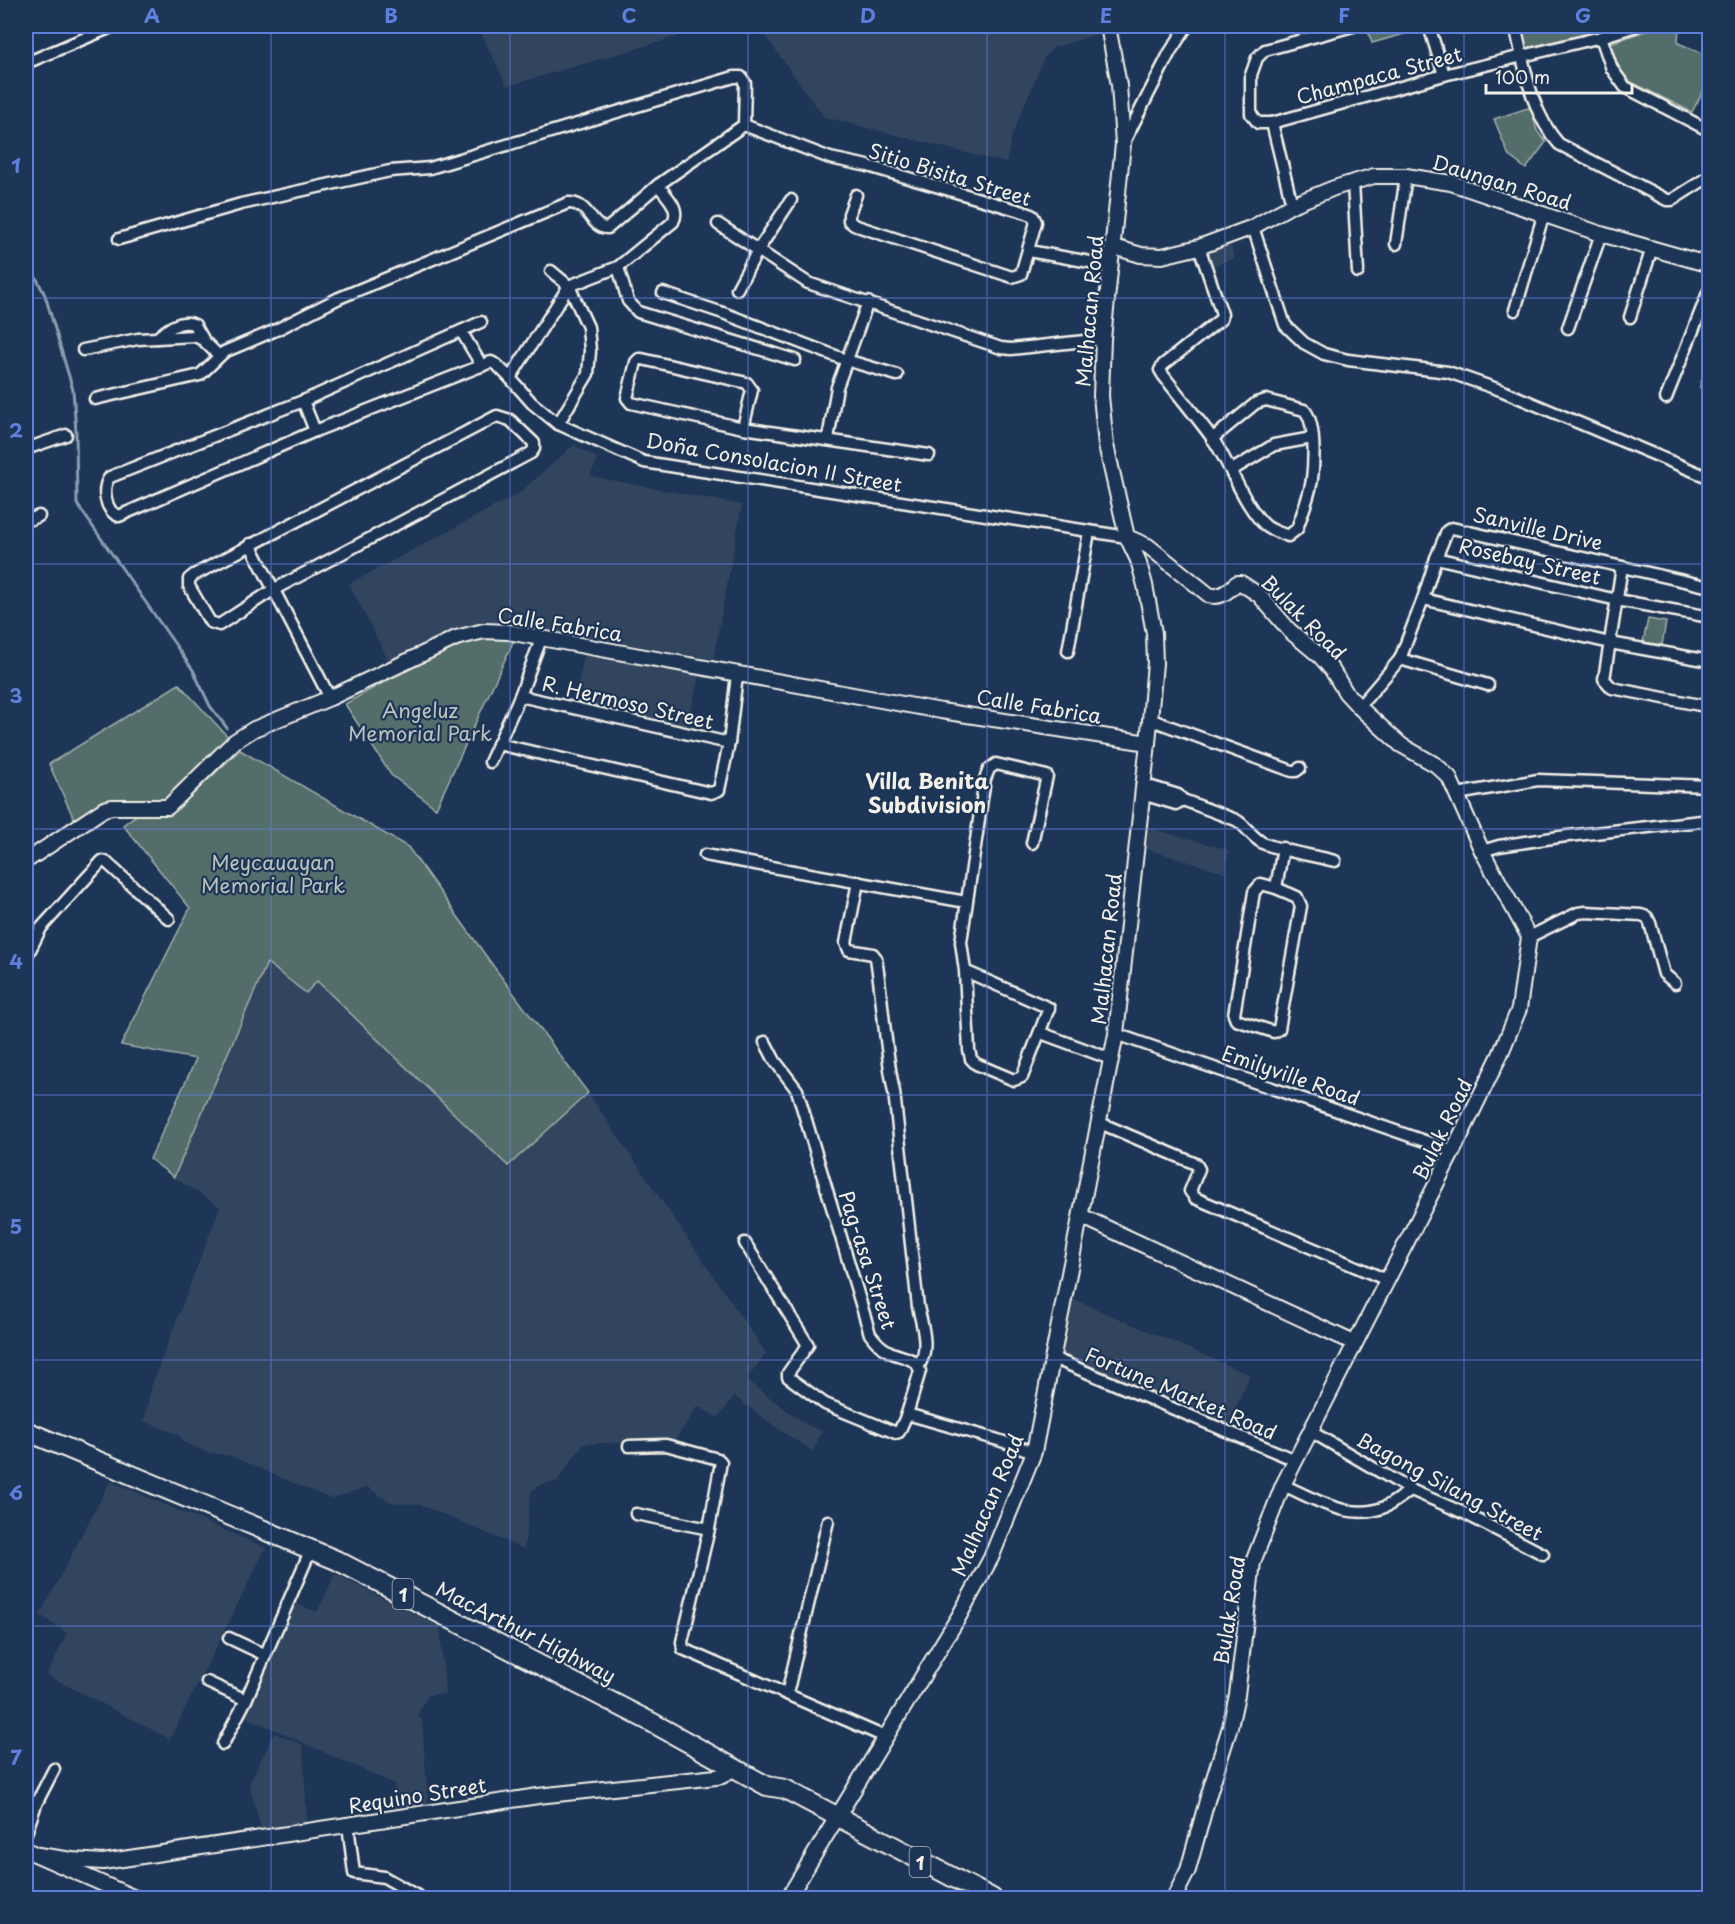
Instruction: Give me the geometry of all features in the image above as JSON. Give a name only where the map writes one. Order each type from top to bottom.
[{"type":"highway","name":"MacArthur Highway","points":[[26,1431],[310,1549],[424,1604],[651,1722],[767,1786],[785,1789],[833,1822],[965,1899]]},
{"type":"highway","name":"MacArthur Highway","points":[[833,1822],[992,1899]]},
{"type":"street","points":[[26,63],[114,26]]},
{"type":"street","name":"Malhacan Road","points":[[788,1899],[958,1618],[991,1558],[1034,1452],[1116,1034],[1155,663],[1154,633],[1145,585],[1138,560],[1127,537],[1106,445],[1101,396],[1103,339],[1123,144],[1119,85],[1108,26]]},
{"type":"street","points":[[1123,144],[1170,52],[1187,26]]},
{"type":"street","points":[[1292,205],[1272,123],[1258,123],[1251,114],[1251,75],[1257,58],[1265,50],[1353,26]]},
{"type":"street","points":[[1429,26],[1444,75]]},
{"type":"street","points":[[1515,26],[1537,111],[1559,144],[1668,200],[1672,200],[1710,176]]},
{"type":"street","name":"Champaca Street","points":[[1272,123],[1444,75],[1601,37],[1636,26]]},
{"type":"street","points":[[1601,37],[1612,69],[1625,87],[1710,131]]},
{"type":"street","points":[[95,399],[200,375],[219,356],[339,298],[567,203],[582,206],[597,225],[608,228],[658,185],[744,125],[745,83],[741,77],[734,77],[430,168],[390,171],[241,204],[119,239]]},
{"type":"street","name":"Sitio Bisita Street","points":[[744,125],[830,158],[868,166],[1027,213],[1033,216],[1036,222],[1029,251]]},
{"type":"street","name":"Daungan Road","points":[[1114,247],[1141,255],[1162,256],[1200,247],[1253,226],[1292,205],[1334,188],[1374,176],[1406,176],[1451,183],[1601,234],[1710,264]]},
{"type":"street","points":[[1396,244],[1406,176]]},
{"type":"street","points":[[1353,183],[1358,272]]},
{"type":"street","points":[[510,378],[569,286],[618,267],[674,222],[677,215],[675,208],[658,185]]},
{"type":"street","points":[[856,195],[849,214],[849,221],[854,225],[1012,277],[1021,274],[1029,251],[1112,266]]},
{"type":"street","points":[[737,289],[758,250],[791,200]]},
{"type":"street","points":[[1515,310],[1544,213]]},
{"type":"street","points":[[718,224],[808,283],[1001,348],[1011,349],[1103,339]]},
{"type":"street","points":[[1253,226],[1285,325],[1304,343],[1324,354],[1348,360],[1448,372],[1503,391],[1710,478]]},
{"type":"street","points":[[1568,328],[1601,234]]},
{"type":"street","points":[[1200,247],[1222,314],[1221,319],[1163,364],[1160,370],[1212,439],[1260,519],[1267,526],[1288,536],[1297,529],[1312,480],[1311,420],[1305,410],[1266,400],[1256,403],[1212,439]]},
{"type":"street","points":[[1630,317],[1652,248]]},
{"type":"street","points":[[618,267],[628,301],[638,312],[795,360]]},
{"type":"street","points":[[551,270],[569,286],[588,327],[590,351],[588,374],[558,424]]},
{"type":"street","points":[[1666,398],[1710,288]]},
{"type":"street","points":[[663,293],[723,313],[846,360],[897,375]]},
{"type":"street","points":[[828,439],[837,387],[868,302]]},
{"type":"street","points":[[461,331],[482,366],[315,431],[119,516],[110,509],[104,489],[105,482],[110,477],[303,401],[481,322]]},
{"type":"street","points":[[83,350],[138,339],[195,336],[203,340],[219,356]]},
{"type":"street","points":[[743,428],[752,390],[747,383],[642,359],[636,362],[628,401],[743,428],[929,455]]},
{"type":"street","name":"Doña Consolacion II Street","points":[[482,366],[490,362],[497,365],[532,403],[558,424],[644,462],[1127,537]]},
{"type":"street","points":[[1710,377],[1707,386],[1710,392]]},
{"type":"street","points":[[303,401],[315,431]]},
{"type":"street","points":[[497,416],[510,420],[534,443],[531,453],[273,590],[219,625],[215,625],[210,622],[189,586],[189,579],[250,544],[497,416]]},
{"type":"street","points":[[26,449],[66,435]]},
{"type":"street","points":[[1232,470],[1274,446],[1312,438]]},
{"type":"street","points":[[26,521],[39,516]]},
{"type":"street","name":"Sanville Drive","points":[[1359,707],[1400,658],[1424,599],[1436,558],[1447,531],[1452,528],[1710,587]]},
{"type":"street","points":[[1068,651],[1089,532]]},
{"type":"street","name":"Bulak Road","points":[[1127,537],[1148,546],[1209,595],[1222,596],[1237,583],[1249,588],[1258,595],[1290,632],[1320,656],[1346,693],[1359,707],[1401,745],[1436,765],[1449,777],[1482,851],[1529,937],[1519,1009],[1500,1054],[1295,1460],[1253,1562],[1237,1695],[1230,1727],[1188,1870],[1174,1899]]},
{"type":"street","points":[[250,544],[330,698]]},
{"type":"street","name":"Rosebay Street","points":[[1436,558],[1617,600],[1710,617]]},
{"type":"street","points":[[1622,567],[1604,679],[1607,685],[1612,688],[1710,707]]},
{"type":"street","points":[[1424,599],[1610,644],[1710,661]]},
{"type":"street","name":"Calle Fabrica","points":[[26,861],[104,809],[168,807],[240,736],[330,698],[462,636],[476,632],[499,631],[941,711],[1148,743]]},
{"type":"street","points":[[490,762],[541,639]]},
{"type":"street","points":[[1400,658],[1488,685]]},
{"type":"street","points":[[498,744],[711,793],[718,790],[729,743],[737,675]]},
{"type":"street","name":"R. Hermoso Street","points":[[519,696],[729,743]]},
{"type":"street","points":[[1149,719],[1292,771],[1300,768]]},
{"type":"street","points":[[965,971],[1048,1007],[1050,1010],[1022,1077],[1018,1080],[976,1064],[971,1059],[961,942],[985,779],[989,769],[996,764],[1047,776],[1032,843]]},
{"type":"street","points":[[1458,794],[1538,780],[1710,786]]},
{"type":"street","points":[[1142,789],[1178,795],[1183,800],[1236,820],[1264,844],[1335,861]]},
{"type":"street","points":[[1482,851],[1498,846],[1559,837],[1710,820]]},
{"type":"street","points":[[1276,888],[1283,848]]},
{"type":"street","points":[[705,855],[966,903]]},
{"type":"street","points":[[26,958],[41,928],[102,861],[106,861],[170,919]]},
{"type":"street","points":[[745,1243],[808,1345],[788,1373],[788,1377],[825,1404],[896,1433],[899,1432],[920,1371],[919,1365],[924,1356],[924,1340],[876,958],[873,954],[849,950],[846,943],[858,882]]},
{"type":"street","points":[[1261,884],[1276,888],[1297,897],[1301,906],[1279,1029],[1274,1032],[1236,1020],[1234,1015],[1254,892],[1261,884]]},
{"type":"street","points":[[1529,937],[1578,913],[1641,915],[1647,917],[1650,923],[1664,974],[1675,984]]},
{"type":"street","points":[[1041,1033],[1111,1059]]},
{"type":"street","name":"Emilyville Road","points":[[1116,1034],[1453,1151]]},
{"type":"street","name":"Pag-asa Street","points":[[765,1042],[775,1061],[797,1090],[870,1334],[884,1349],[916,1361],[919,1365]]},
{"type":"street","points":[[1100,1123],[1196,1164],[1199,1169],[1190,1191],[1195,1198],[1387,1280]]},
{"type":"street","points":[[1081,1216],[1354,1343]]},
{"type":"street","name":"Fortune Market Road","points":[[1053,1358],[1295,1460]]},
{"type":"street","points":[[907,1414],[1034,1452]]},
{"type":"street","name":"Bagong Silang Street","points":[[1310,1431],[1411,1490],[1466,1514],[1543,1554]]},
{"type":"street","points":[[629,1446],[666,1445],[718,1459],[721,1462],[709,1529],[682,1642],[683,1649],[885,1737]]},
{"type":"street","points":[[1283,1485],[1337,1509],[1363,1511],[1376,1510],[1388,1505],[1411,1490]]},
{"type":"street","points":[[636,1514],[709,1529]]},
{"type":"street","points":[[787,1694],[828,1521]]},
{"type":"street","points":[[223,1744],[246,1700],[310,1549]]},
{"type":"street","points":[[229,1638],[266,1655]]},
{"type":"street","points":[[207,1682],[246,1700]]},
{"type":"street","name":"Requino Street","points":[[39,1855],[103,1862],[538,1796],[716,1777],[734,1768]]},
{"type":"street","points":[[26,1833],[36,1804],[54,1769]]},
{"type":"street","points":[[348,1825],[354,1873],[384,1877],[421,1899]]},
{"type":"street","points":[[26,1850],[135,1899]]},
{"type":"street","name":"Requino Street","points":[[69,1869],[91,1868],[103,1862]]},
{"type":"shaded area","points":[[478,26],[714,26],[507,86]]},
{"type":"shaded area","points":[[758,26],[1094,26],[1096,35],[1054,47],[1044,58],[1012,135],[1006,163],[824,117]]},
{"type":"shaded area","points":[[1230,244],[1235,258],[1211,267],[1206,253]]},
{"type":"shaded area","points":[[574,445],[598,459],[590,476],[742,505],[713,659],[519,625],[465,628],[389,662],[349,584],[518,494]]},
{"type":"shaded area","points":[[585,652],[700,673],[687,727],[574,702]]},
{"type":"shaded area","points":[[1150,828],[1229,850],[1225,873],[1144,848]]},
{"type":"shaded area","points":[[267,963],[292,984],[317,981],[508,1166],[588,1093],[766,1353],[746,1380],[807,1425],[822,1431],[813,1451],[734,1396],[718,1418],[698,1406],[675,1440],[583,1444],[557,1481],[539,1485],[531,1492],[524,1549],[419,1504],[392,1503],[367,1487],[331,1499],[231,1456],[209,1453],[183,1442],[179,1435],[144,1421],[151,1387],[220,1207],[174,1177]]},
{"type":"shaded area","points":[[1071,1298],[1250,1375],[1228,1426],[1061,1356]]},
{"type":"shaded area","points":[[112,1482],[266,1548],[170,1739],[47,1675],[67,1633],[40,1615],[108,1485]]},
{"type":"shaded area","points":[[335,1574],[440,1627],[445,1694],[428,1695],[417,1716],[422,1720],[428,1803],[395,1809],[394,1784],[244,1716],[291,1602],[317,1612]]},
{"type":"shaded area","points":[[274,1733],[303,1745],[307,1824],[262,1833],[249,1784]]},
{"type":"green space","points":[[1375,26],[1429,27],[1372,43],[1368,31]]},
{"type":"green space","points":[[1519,26],[1591,26],[1593,33],[1525,52]]},
{"type":"green space","points":[[1660,26],[1679,26],[1678,43],[1709,56],[1709,80],[1692,112],[1625,79],[1608,44]]},
{"type":"green space","points":[[1531,107],[1537,131],[1546,142],[1526,169],[1509,156],[1494,119]]},
{"type":"green space","points":[[1648,619],[1666,622],[1662,645],[1643,642]]},
{"type":"green space","name":"Angeluz Memorial Park","points":[[485,636],[515,638],[436,808],[391,775],[345,704],[447,647]]},
{"type":"green space","points":[[179,684],[229,738],[163,802],[107,801],[74,819],[49,764]]},
{"type":"green space","name":"Meycauayan Memorial Park","points":[[240,750],[408,847],[588,1093],[508,1166],[317,981],[306,993],[267,963],[174,1177],[150,1159],[196,1059],[121,1045],[190,908],[123,825],[135,816],[144,813],[169,816]]},
{"type":"waterway","points":[[26,258],[45,295],[73,390],[77,504],[193,670],[210,706],[227,728]]},
{"type":"district","name":"Villa Benita Subdivision","points":[[927,792]]}]
